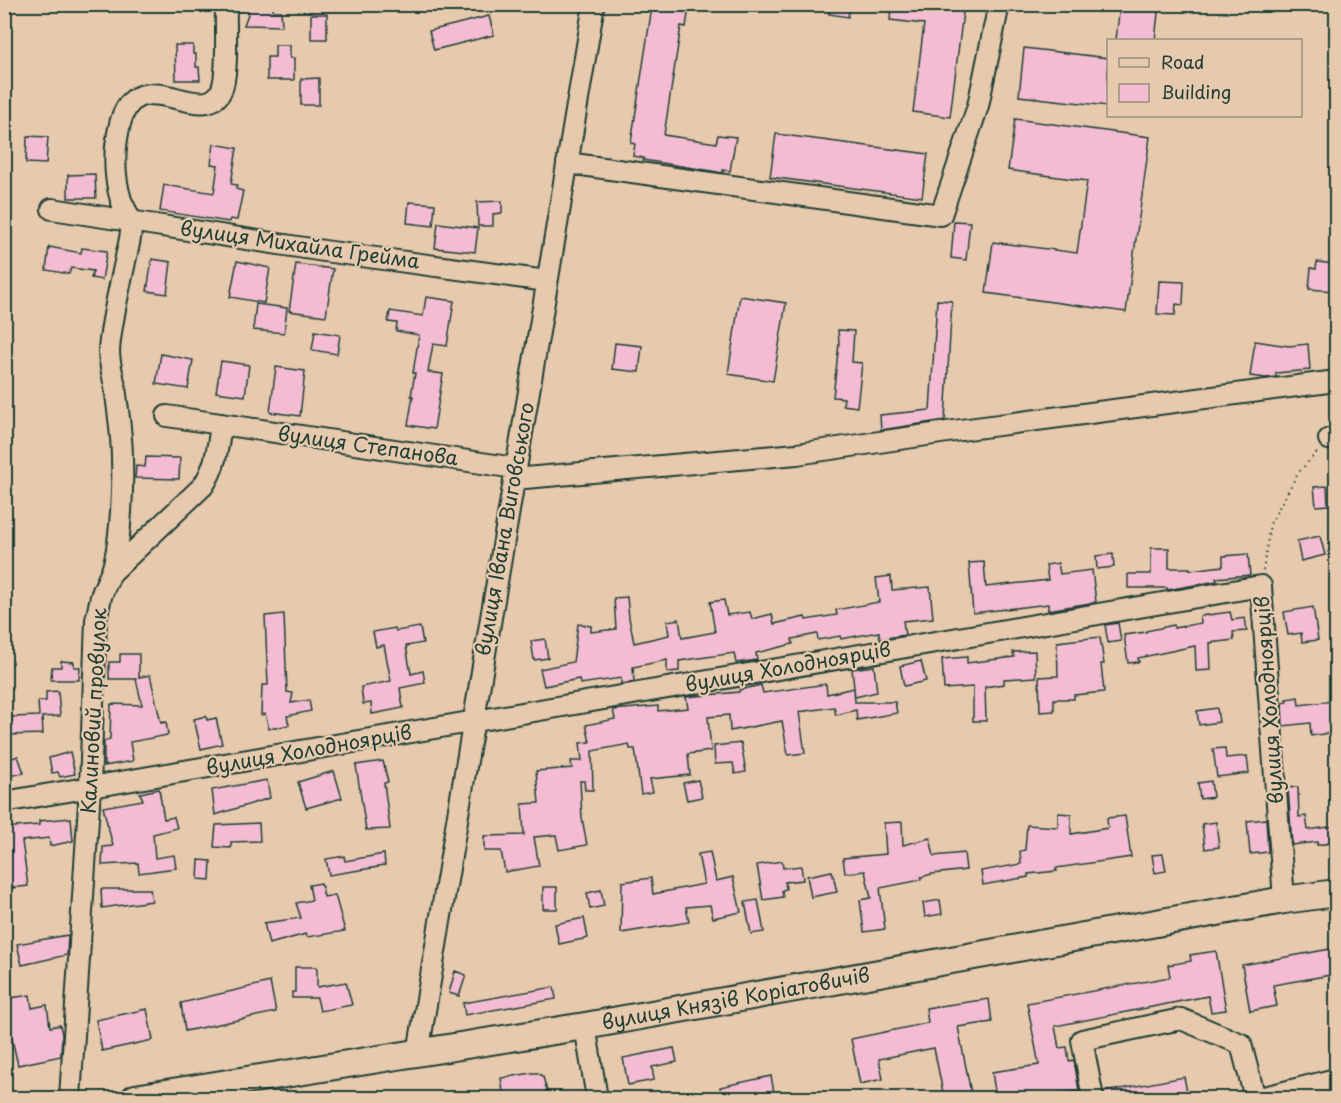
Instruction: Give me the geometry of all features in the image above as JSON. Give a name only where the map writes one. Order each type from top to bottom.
[{"type":"main road","name":"вулиця Князів Коріатовичів","points":[[135,1098],[585,1026],[1284,900],[1336,893]]},
{"type":"street","points":[[130,220],[122,202],[116,175],[117,140],[124,110],[136,98],[144,95],[163,95],[200,103],[213,100],[218,96],[224,82],[226,4]]},
{"type":"street","name":"вулиця Івана Виговського","points":[[418,1053],[594,4]]},
{"type":"street","points":[[567,164],[940,215],[978,106],[999,4]]},
{"type":"street","name":"вулиця Михайла Грейма","points":[[52,209],[324,251],[547,281]]},
{"type":"street","name":"Калиновий провулок","points":[[70,1098],[90,788],[96,620],[101,596],[115,562],[120,510],[121,426],[109,354],[131,226],[130,220]]},
{"type":"street","name":"вулиця Степанова","points":[[167,416],[515,473],[797,454],[968,429],[1336,381]]},
{"type":"street","points":[[111,573],[203,486],[212,473],[221,424]]},
{"type":"street","name":"вулиця Холодноярців","points":[[4,802],[1261,586],[1284,900]]},
{"type":"street","points":[[1093,1098],[1082,1040],[1181,1019],[1241,1044],[1255,1098]]},
{"type":"street","points":[[585,1026],[597,1098]]},
{"type":"street","points":[[1260,1098],[1336,1079]]},
{"type":"path","points":[[1261,586],[1270,524],[1298,473],[1333,440]]},
{"type":"building","points":[[248,4],[273,4],[273,11],[281,11],[282,26],[244,25],[248,14]]},
{"type":"building","points":[[655,4],[689,7],[686,27],[681,26],[664,135],[716,143],[718,135],[736,137],[730,171],[723,170],[723,173],[643,160],[644,158],[633,156],[635,144],[631,143],[652,7],[655,8]]},
{"type":"building","points":[[831,4],[850,4],[848,17],[829,14]]},
{"type":"building","points":[[892,4],[964,4],[950,117],[913,112],[924,24],[890,20]]},
{"type":"building","points":[[1120,4],[1159,4],[1155,39],[1116,39]]},
{"type":"building","points":[[311,14],[327,14],[327,39],[311,39]]},
{"type":"building","points":[[489,16],[494,35],[434,50],[429,31]]},
{"type":"building","points":[[175,45],[193,45],[200,80],[176,80]]},
{"type":"building","points":[[275,45],[290,45],[290,58],[294,58],[294,80],[267,80],[267,57],[275,57]]},
{"type":"building","points":[[1024,48],[1107,58],[1107,106],[1019,96]]},
{"type":"building","points":[[319,78],[319,105],[301,105],[301,79]]},
{"type":"building","points":[[1015,119],[1150,137],[1126,312],[986,293],[993,242],[1077,253],[1087,181],[1008,170]]},
{"type":"building","points":[[776,134],[928,154],[922,197],[770,177]]},
{"type":"building","points":[[27,136],[48,137],[46,164],[26,163]]},
{"type":"building","points":[[214,144],[237,148],[231,184],[237,185],[236,189],[243,191],[237,220],[230,219],[229,222],[160,211],[164,185],[214,193],[218,165],[211,164]]},
{"type":"building","points":[[95,174],[96,198],[68,198],[68,175]]},
{"type":"building","points":[[502,201],[502,213],[493,214],[493,226],[478,226],[477,202]]},
{"type":"building","points":[[409,202],[435,204],[433,226],[407,223]]},
{"type":"building","points":[[954,221],[970,222],[966,260],[951,258]]},
{"type":"building","points":[[438,223],[478,228],[475,252],[435,248]]},
{"type":"building","points":[[49,247],[81,253],[82,248],[107,251],[102,280],[91,278],[93,271],[71,268],[69,274],[46,270]]},
{"type":"building","points":[[152,259],[171,262],[167,294],[147,291]]},
{"type":"building","points":[[237,261],[270,268],[264,303],[230,297]]},
{"type":"building","points":[[1317,262],[1336,264],[1334,291],[1309,289],[1311,268],[1316,269]]},
{"type":"building","points":[[296,264],[333,269],[326,316],[289,311]]},
{"type":"building","points":[[1159,281],[1184,282],[1183,305],[1176,304],[1175,315],[1157,314]]},
{"type":"building","points":[[740,296],[786,303],[773,381],[728,374]]},
{"type":"building","points":[[426,297],[454,301],[447,346],[433,344],[428,372],[443,374],[434,429],[408,425],[419,335],[396,331],[397,323],[388,322],[390,311],[423,316]]},
{"type":"building","points":[[937,300],[952,301],[945,420],[881,430],[880,415],[930,410]]},
{"type":"building","points":[[256,304],[287,308],[284,333],[253,330]]},
{"type":"building","points":[[838,330],[854,331],[852,362],[862,363],[857,407],[843,405],[844,398],[833,397],[839,343]]},
{"type":"building","points":[[315,331],[340,335],[337,354],[312,350]]},
{"type":"building","points":[[1255,341],[1289,346],[1308,344],[1310,370],[1276,373],[1276,377],[1266,378],[1250,376]]},
{"type":"building","points":[[615,343],[642,346],[639,372],[612,369]]},
{"type":"building","points":[[161,354],[193,360],[188,389],[156,384]]},
{"type":"building","points":[[221,361],[249,365],[245,396],[216,392]]},
{"type":"building","points":[[276,367],[305,371],[300,416],[270,412]]},
{"type":"building","points":[[146,457],[180,458],[179,479],[135,478],[136,466],[145,467]]},
{"type":"building","points":[[1327,486],[1328,505],[1316,506],[1314,487]]},
{"type":"building","points":[[1320,536],[1325,555],[1301,561],[1297,541]]},
{"type":"building","points":[[1151,548],[1169,548],[1169,568],[1190,568],[1190,570],[1223,566],[1223,556],[1248,554],[1250,575],[1216,578],[1217,581],[1167,590],[1167,588],[1128,588],[1128,574],[1151,574]]},
{"type":"building","points":[[1113,554],[1114,567],[1097,569],[1096,556]]},
{"type":"building","points":[[984,562],[986,587],[1048,580],[1046,565],[1058,563],[1060,574],[1092,570],[1096,602],[1048,610],[1048,604],[973,613],[969,563]]},
{"type":"building","points":[[891,576],[892,590],[930,587],[933,618],[903,621],[905,635],[880,639],[879,632],[841,639],[840,636],[818,640],[817,634],[792,639],[793,644],[756,653],[757,660],[736,663],[734,653],[679,661],[679,671],[667,672],[667,660],[633,667],[634,682],[621,684],[621,678],[580,684],[579,679],[544,686],[540,669],[573,662],[578,624],[591,626],[591,632],[616,629],[614,598],[627,597],[634,643],[669,635],[667,621],[679,619],[682,638],[715,632],[710,602],[724,600],[727,615],[750,612],[752,619],[772,614],[774,624],[805,617],[806,620],[837,615],[836,610],[879,602],[876,578]]},
{"type":"building","points":[[1313,607],[1318,640],[1302,642],[1301,633],[1288,635],[1284,612]]},
{"type":"building","points":[[1230,612],[1232,620],[1245,618],[1247,631],[1233,632],[1234,640],[1210,643],[1211,670],[1196,671],[1195,646],[1138,658],[1139,662],[1128,663],[1124,635],[1174,625],[1174,628],[1201,623],[1200,616]]},
{"type":"building","points":[[284,614],[287,692],[293,693],[291,703],[309,700],[311,711],[287,716],[289,725],[269,729],[265,714],[261,715],[262,685],[268,685],[265,616]]},
{"type":"building","points":[[1118,623],[1121,641],[1108,643],[1105,625]]},
{"type":"building","points":[[420,627],[423,643],[406,646],[411,674],[423,671],[425,683],[400,688],[403,708],[372,714],[371,703],[363,704],[361,687],[391,681],[384,645],[376,647],[373,632]]},
{"type":"building","points":[[1100,637],[1104,664],[1101,664],[1104,692],[1074,695],[1074,699],[1054,699],[1054,711],[1040,712],[1039,677],[1058,676],[1057,642]]},
{"type":"building","points":[[545,639],[548,658],[534,660],[531,641]]},
{"type":"building","points":[[1035,651],[1036,677],[1004,679],[1004,684],[985,687],[986,721],[973,721],[973,687],[944,689],[942,659],[967,657],[967,663],[1014,657],[1013,652]]},
{"type":"building","points":[[120,654],[139,654],[139,677],[150,675],[161,723],[166,722],[168,735],[130,742],[133,761],[104,766],[104,741],[110,739],[111,704],[142,705],[136,679],[109,679],[109,662],[120,662]]},
{"type":"building","points":[[61,661],[74,662],[74,667],[80,667],[79,680],[51,680],[52,667],[61,667]]},
{"type":"building","points":[[921,661],[926,681],[904,686],[900,666]]},
{"type":"building","points":[[874,666],[877,692],[855,697],[852,669]]},
{"type":"building","points":[[826,684],[827,694],[854,688],[855,702],[895,702],[897,713],[857,720],[856,710],[836,715],[834,707],[799,712],[805,753],[788,755],[782,721],[730,731],[729,715],[708,717],[711,751],[688,754],[690,775],[650,779],[653,792],[641,794],[635,749],[630,749],[629,744],[592,751],[593,790],[585,790],[584,781],[580,781],[582,818],[587,845],[559,850],[556,835],[534,837],[539,866],[505,872],[501,851],[484,851],[484,836],[524,835],[522,804],[539,803],[536,771],[572,768],[571,761],[582,761],[580,743],[590,742],[586,725],[615,719],[613,710],[658,706],[658,711],[688,708],[686,697],[739,692],[739,690],[761,685],[763,693]]},
{"type":"building","points":[[58,691],[60,716],[42,717],[43,734],[11,735],[12,717],[39,716],[38,701],[46,701],[46,692]]},
{"type":"building","points":[[1298,697],[1299,705],[1333,701],[1336,732],[1311,736],[1310,723],[1283,726],[1282,703],[1287,702],[1286,699]]},
{"type":"building","points":[[1217,708],[1219,722],[1199,725],[1197,711]]},
{"type":"building","points":[[206,716],[207,720],[216,718],[222,744],[201,749],[194,719]]},
{"type":"building","points":[[741,743],[746,772],[735,774],[733,763],[715,764],[714,746]]},
{"type":"building","points":[[1225,748],[1226,758],[1247,756],[1249,773],[1217,777],[1213,749]]},
{"type":"building","points":[[70,752],[75,774],[60,777],[58,772],[52,773],[49,758]]},
{"type":"building","points":[[18,756],[24,773],[4,777],[4,761]]},
{"type":"building","points":[[383,761],[388,782],[384,783],[390,829],[366,830],[356,765]]},
{"type":"building","points":[[334,771],[342,798],[306,808],[298,782]]},
{"type":"building","points":[[267,780],[270,798],[215,815],[212,790]]},
{"type":"building","points":[[698,780],[702,797],[687,800],[683,783]]},
{"type":"building","points":[[1211,781],[1213,797],[1200,799],[1198,783]]},
{"type":"building","points":[[1298,787],[1299,817],[1306,816],[1308,830],[1336,826],[1336,842],[1292,845],[1288,788]]},
{"type":"building","points":[[159,789],[164,819],[174,817],[177,828],[153,834],[155,858],[174,855],[176,868],[139,873],[138,863],[102,865],[103,847],[113,846],[103,807],[143,800],[140,793]]},
{"type":"building","points":[[1058,813],[1071,814],[1071,834],[1108,828],[1107,818],[1125,816],[1131,857],[1056,868],[1057,871],[1028,874],[1028,877],[983,885],[981,871],[1021,864],[1020,851],[1025,850],[1027,825],[1058,827]]},
{"type":"building","points":[[71,818],[73,841],[50,846],[49,838],[22,841],[28,886],[12,888],[11,883],[4,884],[4,872],[7,871],[4,858],[4,828],[39,825],[39,821]]},
{"type":"building","points":[[1266,819],[1268,852],[1250,854],[1247,821]]},
{"type":"building","points":[[902,822],[903,845],[930,838],[934,856],[964,853],[966,870],[932,874],[921,877],[921,880],[880,888],[885,929],[864,932],[860,900],[871,898],[865,871],[845,873],[843,858],[886,854],[884,823]]},
{"type":"building","points":[[1216,822],[1219,847],[1205,849],[1202,824]]},
{"type":"building","points":[[259,823],[260,841],[231,842],[231,848],[214,847],[216,825]]},
{"type":"building","points":[[710,852],[716,881],[733,877],[741,912],[713,918],[710,905],[686,907],[689,922],[621,933],[622,882],[651,878],[653,894],[704,884],[698,854]]},
{"type":"building","points":[[384,854],[385,865],[329,875],[326,859],[344,856],[345,861]]},
{"type":"building","points":[[1163,854],[1166,871],[1155,873],[1152,855]]},
{"type":"building","points":[[199,860],[211,861],[210,880],[198,879]]},
{"type":"building","points":[[782,861],[783,868],[801,866],[803,880],[785,882],[786,889],[782,890],[783,897],[763,900],[757,865]]},
{"type":"building","points":[[832,871],[837,892],[811,897],[807,876]]},
{"type":"building","points":[[321,883],[324,897],[335,895],[345,931],[307,937],[306,934],[269,944],[264,923],[301,918],[296,903],[312,900],[309,885]]},
{"type":"building","points":[[543,887],[557,887],[557,909],[543,909]]},
{"type":"building","points":[[101,889],[150,889],[152,901],[102,908]]},
{"type":"building","points":[[601,890],[604,906],[590,909],[587,893]]},
{"type":"building","points":[[758,900],[764,932],[751,934],[745,902]]},
{"type":"building","points":[[940,900],[942,914],[925,917],[923,903]]},
{"type":"building","points":[[584,918],[588,938],[559,944],[555,924]]},
{"type":"building","points":[[68,935],[67,955],[22,965],[17,944]]},
{"type":"building","points":[[1336,948],[1336,974],[1273,985],[1277,1006],[1250,1011],[1242,965]]},
{"type":"building","points":[[1216,951],[1226,1010],[1211,1012],[1208,996],[1055,1026],[1059,1048],[1067,1047],[1069,1061],[1074,1060],[1079,1091],[1025,1098],[996,1098],[992,1072],[1039,1065],[1027,1003],[1170,977],[1168,965],[1191,961],[1190,955]]},
{"type":"building","points":[[295,967],[317,967],[317,987],[346,982],[352,1005],[320,1011],[317,998],[292,998],[292,992],[295,992]]},
{"type":"building","points":[[455,971],[466,975],[459,996],[449,993]]},
{"type":"building","points":[[270,982],[276,1012],[185,1031],[181,1003]]},
{"type":"building","points":[[554,987],[556,999],[465,1015],[463,1003]]},
{"type":"building","points":[[30,995],[32,1008],[47,1005],[50,1027],[60,1025],[61,1056],[18,1065],[9,1026],[4,1026],[4,999]]},
{"type":"building","points":[[989,999],[992,1022],[958,1027],[972,1098],[944,1098],[934,1048],[879,1059],[883,1079],[860,1084],[851,1039],[928,1023],[926,1008]]},
{"type":"building","points":[[147,1009],[153,1040],[102,1051],[96,1020]]},
{"type":"building","points":[[674,1048],[677,1062],[652,1067],[654,1080],[628,1085],[623,1058]]},
{"type":"building","points":[[538,1073],[543,1077],[549,1098],[504,1098],[501,1078]]},
{"type":"building","points":[[771,1076],[775,1098],[722,1098],[720,1087]]},
{"type":"building","points":[[1184,1077],[1187,1092],[1154,1098],[1105,1098],[1104,1092]]}]
